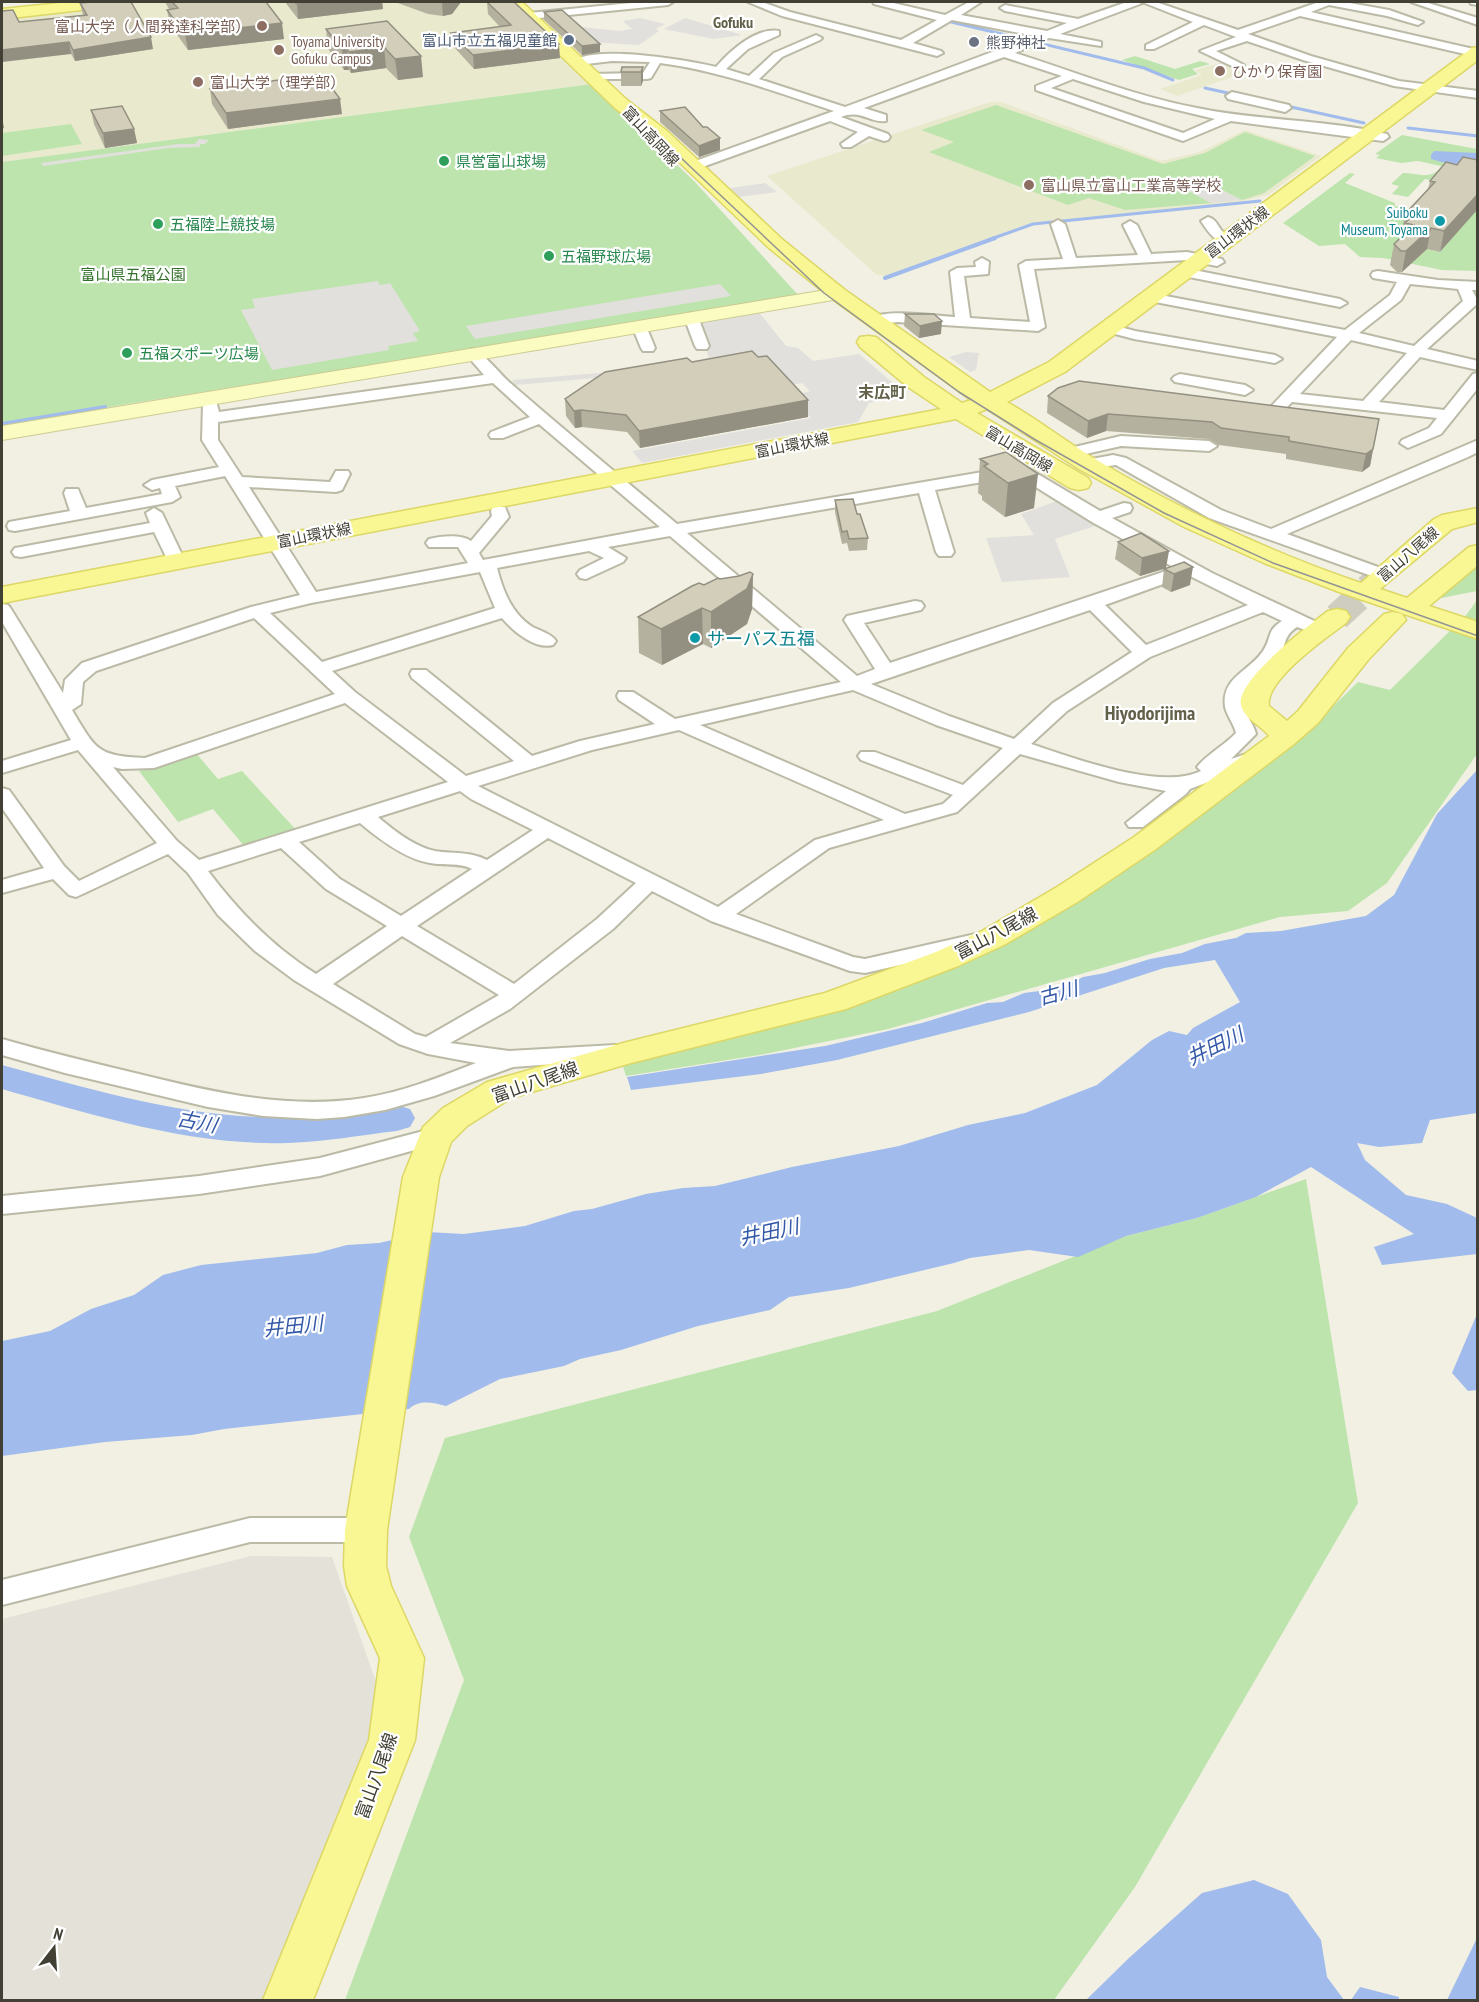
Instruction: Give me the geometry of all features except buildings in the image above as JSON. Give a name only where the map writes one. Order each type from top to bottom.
[{"type":"main road","points":[[2,14],[108,2]]},
{"type":"main road","points":[[513,2],[621,104]]},
{"type":"main road","name":"富山環状線","points":[[2,607],[279,547],[966,416],[997,405],[1023,401],[1064,377],[1117,330],[1375,136],[1477,56]]},
{"type":"main road","name":"富山高岡線","points":[[621,104],[661,135],[768,237],[838,294],[968,389],[997,405],[1068,453],[1193,522],[1478,648]]},
{"type":"main road","name":"富山高岡線","points":[[621,104],[628,116],[813,297],[916,382],[1043,464],[1124,508],[1256,569],[1407,616],[1478,631]]},
{"type":"main road","name":"富山環状線","points":[[1201,267],[1228,239],[1375,136]]},
{"type":"main road","name":"富山環状線","points":[[2,595],[176,561],[279,547],[499,511],[617,483]]},
{"type":"main road","name":"富山八尾線","points":[[1379,579],[1443,524],[1451,520],[1478,515]]},
{"type":"main road","name":"富山八尾線","points":[[288,2001],[392,1740],[402,1658],[369,1586],[365,1566],[366,1530],[421,1177],[435,1136],[454,1117],[499,1090],[627,1053],[834,1001],[946,959],[993,938],[1145,843],[1274,746],[1308,717],[1358,654],[1407,616],[1478,552]]},
{"type":"main road","points":[[1274,746],[1274,724],[1262,717],[1254,705],[1254,692],[1317,622]]},
{"type":"street","points":[[529,16],[668,2]]},
{"type":"street","points":[[753,2],[786,14],[937,53]]},
{"type":"street","points":[[878,2],[949,18],[1097,44]]},
{"type":"street","points":[[905,43],[976,2]]},
{"type":"street","points":[[1029,2],[1098,14]]},
{"type":"street","points":[[694,166],[1004,53],[1098,14],[1136,2]]},
{"type":"street","points":[[1147,2],[1318,62],[1398,84],[1478,95]]},
{"type":"street","points":[[1238,65],[1206,51],[1299,12],[1329,2],[1418,22]]},
{"type":"street","points":[[1416,2],[1478,22]]},
{"type":"street","points":[[1005,8],[1078,22]]},
{"type":"street","points":[[1299,12],[1477,56]]},
{"type":"street","points":[[1150,47],[1202,22]]},
{"type":"street","points":[[719,70],[738,49],[775,33]]},
{"type":"street","points":[[750,81],[778,56],[816,38]]},
{"type":"street","points":[[758,39],[795,48]]},
{"type":"street","points":[[1004,53],[1200,112],[1375,136]]},
{"type":"street","points":[[578,62],[612,57],[703,65],[750,81],[882,118]]},
{"type":"street","points":[[595,78],[647,76],[656,61]]},
{"type":"street","points":[[1087,79],[1110,72]]},
{"type":"street","points":[[1074,75],[1040,88],[1183,137],[1230,117]]},
{"type":"street","points":[[1096,107],[1154,85]]},
{"type":"street","points":[[1200,112],[1236,94],[1286,108]]},
{"type":"street","points":[[831,117],[884,137]]},
{"type":"street","points":[[1278,135],[1304,125]]},
{"type":"street","points":[[847,144],[868,131]]},
{"type":"street","points":[[1208,221],[1219,236],[1228,239]]},
{"type":"street","points":[[1058,224],[1071,263]]},
{"type":"street","points":[[1130,225],[1146,258]]},
{"type":"street","points":[[873,321],[897,318],[1038,327],[1026,265],[1186,256],[1201,267],[1340,303]]},
{"type":"street","points":[[963,322],[957,272],[983,271],[982,262]]},
{"type":"street","points":[[1367,406],[1417,351],[1471,302],[1470,286],[1378,275]]},
{"type":"street","points":[[1271,415],[1347,335],[1396,297],[1406,279]]},
{"type":"street","points":[[211,408],[472,353],[838,294]]},
{"type":"street","points":[[1158,299],[1347,335],[1478,366]]},
{"type":"street","points":[[691,317],[702,346]]},
{"type":"street","points":[[639,326],[648,348]]},
{"type":"street","points":[[1117,330],[1275,359]]},
{"type":"street","points":[[1197,345],[1177,385],[1245,390]]},
{"type":"street","points":[[472,353],[541,418],[855,684],[895,702],[1015,747],[1114,775],[1151,782],[1187,783],[1274,746]]},
{"type":"street","points":[[2,433],[211,408],[435,387],[496,378]]},
{"type":"street","points":[[1408,443],[1435,431],[1478,378]]},
{"type":"street","points":[[435,387],[441,393],[454,399]]},
{"type":"street","points":[[1289,398],[1448,415]]},
{"type":"street","points":[[211,408],[210,440],[311,598]]},
{"type":"street","points":[[497,435],[541,418]]},
{"type":"street","points":[[1068,453],[1121,441],[1209,446]]},
{"type":"street","points":[[1274,534],[1296,522],[1478,446]]},
{"type":"street","points":[[1087,464],[1120,461],[1201,508],[1274,534],[1379,579]]},
{"type":"street","points":[[60,708],[71,704],[74,680],[89,667],[256,611],[311,598],[673,530],[1018,471],[1188,569],[1261,606],[1317,622]]},
{"type":"street","points":[[15,526],[80,514],[148,493],[172,496],[165,483],[234,476],[336,487],[342,474]]},
{"type":"street","points":[[925,486],[945,552]]},
{"type":"street","points":[[72,493],[80,514]]},
{"type":"street","points":[[148,493],[176,561]]},
{"type":"street","points":[[1098,518],[1124,508]]},
{"type":"street","points":[[471,551],[501,517],[499,511]]},
{"type":"street","points":[[21,552],[160,526]]},
{"type":"street","points":[[435,543],[463,542],[483,566],[505,611],[515,624],[528,634],[547,641]]},
{"type":"street","points":[[586,574],[617,558],[591,546]]},
{"type":"street","points":[[195,868],[284,838],[586,746],[855,684],[886,671],[1093,603],[1188,569]]},
{"type":"street","points":[[1093,603],[1143,653]]},
{"type":"street","points":[[886,671],[853,620],[915,606]]},
{"type":"street","points":[[719,916],[822,844],[950,808],[1060,707],[1143,653],[1261,606]]},
{"type":"street","points":[[2,607],[9,634],[88,748],[170,845],[195,868],[226,910],[263,946],[317,984],[407,1039],[428,1046],[458,1053],[509,1059],[568,1054],[627,1053]]},
{"type":"street","points":[[256,611],[348,696],[460,784],[546,831],[719,916],[850,964],[865,966],[923,954],[948,946],[993,938]]},
{"type":"street","points":[[319,669],[505,611]]},
{"type":"street","points":[[1136,823],[1231,750],[1246,734],[1235,709],[1235,692],[1241,680],[1271,654],[1279,631],[1317,622]]},
{"type":"street","points":[[419,674],[528,763]]},
{"type":"street","points":[[2,767],[88,748],[122,763],[147,764],[348,696]]},
{"type":"street","points":[[626,696],[677,725],[903,821]]},
{"type":"street","points":[[868,756],[966,793]]},
{"type":"street","points":[[2,794],[11,823],[76,890],[170,845]]},
{"type":"street","points":[[363,815],[385,834],[419,852],[431,857],[469,858],[488,869]]},
{"type":"street","points":[[317,984],[546,831]]},
{"type":"street","points":[[284,838],[333,884],[514,994]]},
{"type":"street","points":[[2,887],[57,871]]},
{"type":"street","points":[[428,1046],[514,994],[605,924],[651,881]]},
{"type":"street","points":[[2,1047],[32,1058],[206,1099],[307,1111],[344,1109],[404,1098],[509,1059]]},
{"type":"street","points":[[2,1205],[199,1185],[309,1168],[435,1136]]},
{"type":"street","points":[[2,1593],[250,1530],[366,1530]]},
{"type":"shaded area","name":"Toyama University Gofuku Campus","points":[[120,2],[504,2],[592,84],[2,162],[2,15]]},
{"type":"shaded area","points":[[640,18],[665,24],[639,45],[573,41],[572,26],[619,31],[632,29],[623,21]]},
{"type":"shaded area","points":[[685,18],[742,35],[714,39],[664,29]]},
{"type":"shaded area","points":[[1220,63],[1244,73],[1177,96],[1160,89],[1202,75],[1195,70]]},
{"type":"shaded area","name":"富山県立富山工業高等学校","points":[[990,102],[1001,102],[1161,161],[1200,152],[1245,130],[1321,156],[1268,195],[1239,202],[1031,223],[890,276],[877,275],[767,176]]},
{"type":"shaded area","points":[[199,139],[209,140],[205,144],[200,144],[200,147],[168,148],[43,166],[41,163],[178,144],[195,144]]},
{"type":"shaded area","points":[[1194,176],[1242,200],[1211,203],[1171,181]]},
{"type":"shaded area","points":[[765,183],[777,192],[738,197],[730,188]]},
{"type":"shaded area","points":[[378,281],[380,285],[390,283],[420,331],[413,333],[418,341],[388,346],[389,350],[272,370],[241,310],[255,308],[252,299]]},
{"type":"shaded area","points":[[720,284],[731,296],[475,339],[466,326]]},
{"type":"shaded area","points":[[758,311],[786,346],[798,348],[813,361],[859,354],[907,395],[869,403],[858,422],[642,463],[632,451],[811,418],[791,396],[810,391],[802,383],[783,386],[689,370],[515,385],[512,380],[711,364],[696,320]]},
{"type":"shaded area","points":[[966,352],[979,353],[976,370],[970,372],[949,357]]},
{"type":"shaded area","points":[[1057,501],[1095,526],[1055,539],[1070,577],[1002,582],[986,538],[1034,535],[1021,514]]},
{"type":"shaded area","points":[[251,1556],[332,1557],[381,1696],[379,1746],[273,2000],[2,2000],[2,1619]]},
{"type":"green space","points":[[1135,56],[1175,69],[1200,61],[1210,64],[1192,69],[1198,74],[1179,80],[1122,60]]},
{"type":"green space","name":"富山県五福公園","points":[[592,84],[694,181],[800,297],[2,424],[2,162]]},
{"type":"green space","points":[[996,105],[1163,164],[1205,153],[1245,132],[1315,156],[1264,193],[1242,200],[1194,176],[1172,182],[1211,203],[1125,210],[1089,198],[1068,205],[929,152],[954,142],[921,130]]},
{"type":"green space","points":[[71,124],[82,144],[2,156],[2,133]]},
{"type":"green space","points":[[1402,135],[1477,149],[1477,174],[1418,161],[1401,163],[1376,158],[1380,155],[1375,154]]},
{"type":"green space","points":[[1440,169],[1453,185],[1425,179],[1408,197],[1392,194],[1399,186],[1391,184],[1403,173],[1427,175]]},
{"type":"green space","points":[[1350,173],[1355,174],[1345,183],[1395,203],[1395,206],[1422,211],[1401,234],[1408,235],[1417,257],[1427,249],[1440,252],[1477,209],[1477,271],[1442,270],[1383,258],[1360,257],[1345,244],[1319,246],[1283,223]]},
{"type":"green space","points":[[1477,555],[1477,591],[1436,599]]},
{"type":"green space","points":[[1477,600],[1477,754],[1387,883],[1348,911],[1280,917],[888,1029],[765,1054],[626,1076],[622,1063],[998,943],[1318,721],[1358,682],[1390,690],[1467,614]]},
{"type":"green space","points":[[195,752],[218,779],[242,771],[298,832],[245,847],[213,809],[178,822],[139,771]]},
{"type":"green space","points":[[1306,1179],[1358,1503],[1135,1887],[1054,2000],[345,2000],[464,1680],[409,1537],[445,1438],[937,1311],[1126,1236],[1197,1218]]},
{"type":"water","points":[[1434,151],[1477,153],[1477,168],[1456,166],[1431,159]]},
{"type":"water","name":"井田川","points":[[1477,770],[1477,1113],[1430,1120],[1422,1143],[1379,1147],[1357,1143],[1365,1160],[1406,1195],[1447,1204],[1477,1218],[1477,1254],[1382,1265],[1374,1247],[1414,1234],[1311,1167],[1256,1197],[1197,1218],[1126,1236],[1078,1257],[1029,1250],[970,1258],[849,1288],[789,1297],[770,1310],[698,1326],[621,1350],[580,1359],[564,1366],[500,1379],[446,1406],[422,1403],[409,1409],[224,1429],[192,1435],[105,1442],[2,1456],[2,1341],[50,1331],[91,1309],[134,1295],[163,1275],[201,1265],[317,1253],[347,1245],[379,1243],[427,1232],[464,1234],[525,1226],[574,1211],[592,1209],[646,1194],[715,1186],[792,1167],[899,1146],[968,1125],[1025,1113],[1097,1085],[1152,1040],[1169,1031],[1187,1035],[1193,1028],[1240,1002],[1215,960],[1164,968],[1029,1012],[837,1060],[761,1074],[631,1090],[627,1077],[825,1046],[922,1023],[987,1003],[1003,1002],[1024,993],[1062,988],[1083,977],[1182,953],[1246,933],[1281,931],[1366,916],[1394,895],[1437,814]]},
{"type":"water","points":[[1477,1314],[1477,1390],[1468,1391],[1452,1373]]},
{"type":"water","points":[[1254,1880],[1288,1894],[1321,1940],[1327,1977],[1344,2000],[1086,2000],[1202,1893]]},
{"type":"water","points":[[1477,1938],[1477,2000],[1447,2000]]},
{"type":"water","points":[[1360,1987],[1399,1997],[1399,2000],[1351,2000]]},
{"type":"waterway","points":[[943,20],[1144,68],[1173,80]]},
{"type":"waterway","points":[[1205,88],[1237,95]]},
{"type":"waterway","points":[[1282,105],[1364,123]]},
{"type":"waterway","points":[[1408,128],[1478,136]]},
{"type":"waterway","points":[[991,239],[1033,224],[1260,201]]},
{"type":"waterway","points":[[885,278],[995,238]]},
{"type":"waterway","points":[[2,424],[105,407],[106,411],[110,410]]},
{"type":"waterway","name":"古川","points":[[2,1077],[83,1100],[178,1120],[225,1127],[288,1130],[397,1118]]},
{"type":"tunnel","points":[[1337,617],[1374,583]]},
{"type":"tram line","points":[[661,139],[824,293],[959,392],[1034,439],[1164,513],[1273,563],[1478,636]]},
{"type":"place","name":"富山大学（人間発達科学部）","points":[[262,26]]},
{"type":"place","name":"富山市立五福児童館","points":[[569,40]]},
{"type":"place","name":"熊野神社","points":[[974,42]]},
{"type":"place","name":"Toyama University Gofuku Campus","points":[[279,50]]},
{"type":"place","name":"ひかり保育園","points":[[1220,71]]},
{"type":"place","name":"富山大学（理学部）","points":[[198,82]]},
{"type":"place","name":"県営富山球場","points":[[444,161]]},
{"type":"place","name":"富山県立富山工業高等学校","points":[[1029,185]]},
{"type":"place","name":"Suiboku Museum, Toyama","points":[[1440,221]]},
{"type":"place","name":"五福陸上競技場","points":[[158,224]]},
{"type":"place","name":"五福野球広場","points":[[549,256]]},
{"type":"place","name":"五福スポーツ広場","points":[[127,353]]},
{"type":"place","name":"サーパス五福","points":[[695,638]]},
{"type":"district","name":"Gofuku","points":[[733,22]]},
{"type":"district","name":"末広町","points":[[882,392]]},
{"type":"district","name":"Hiyodorijima","points":[[1150,713]]}]
